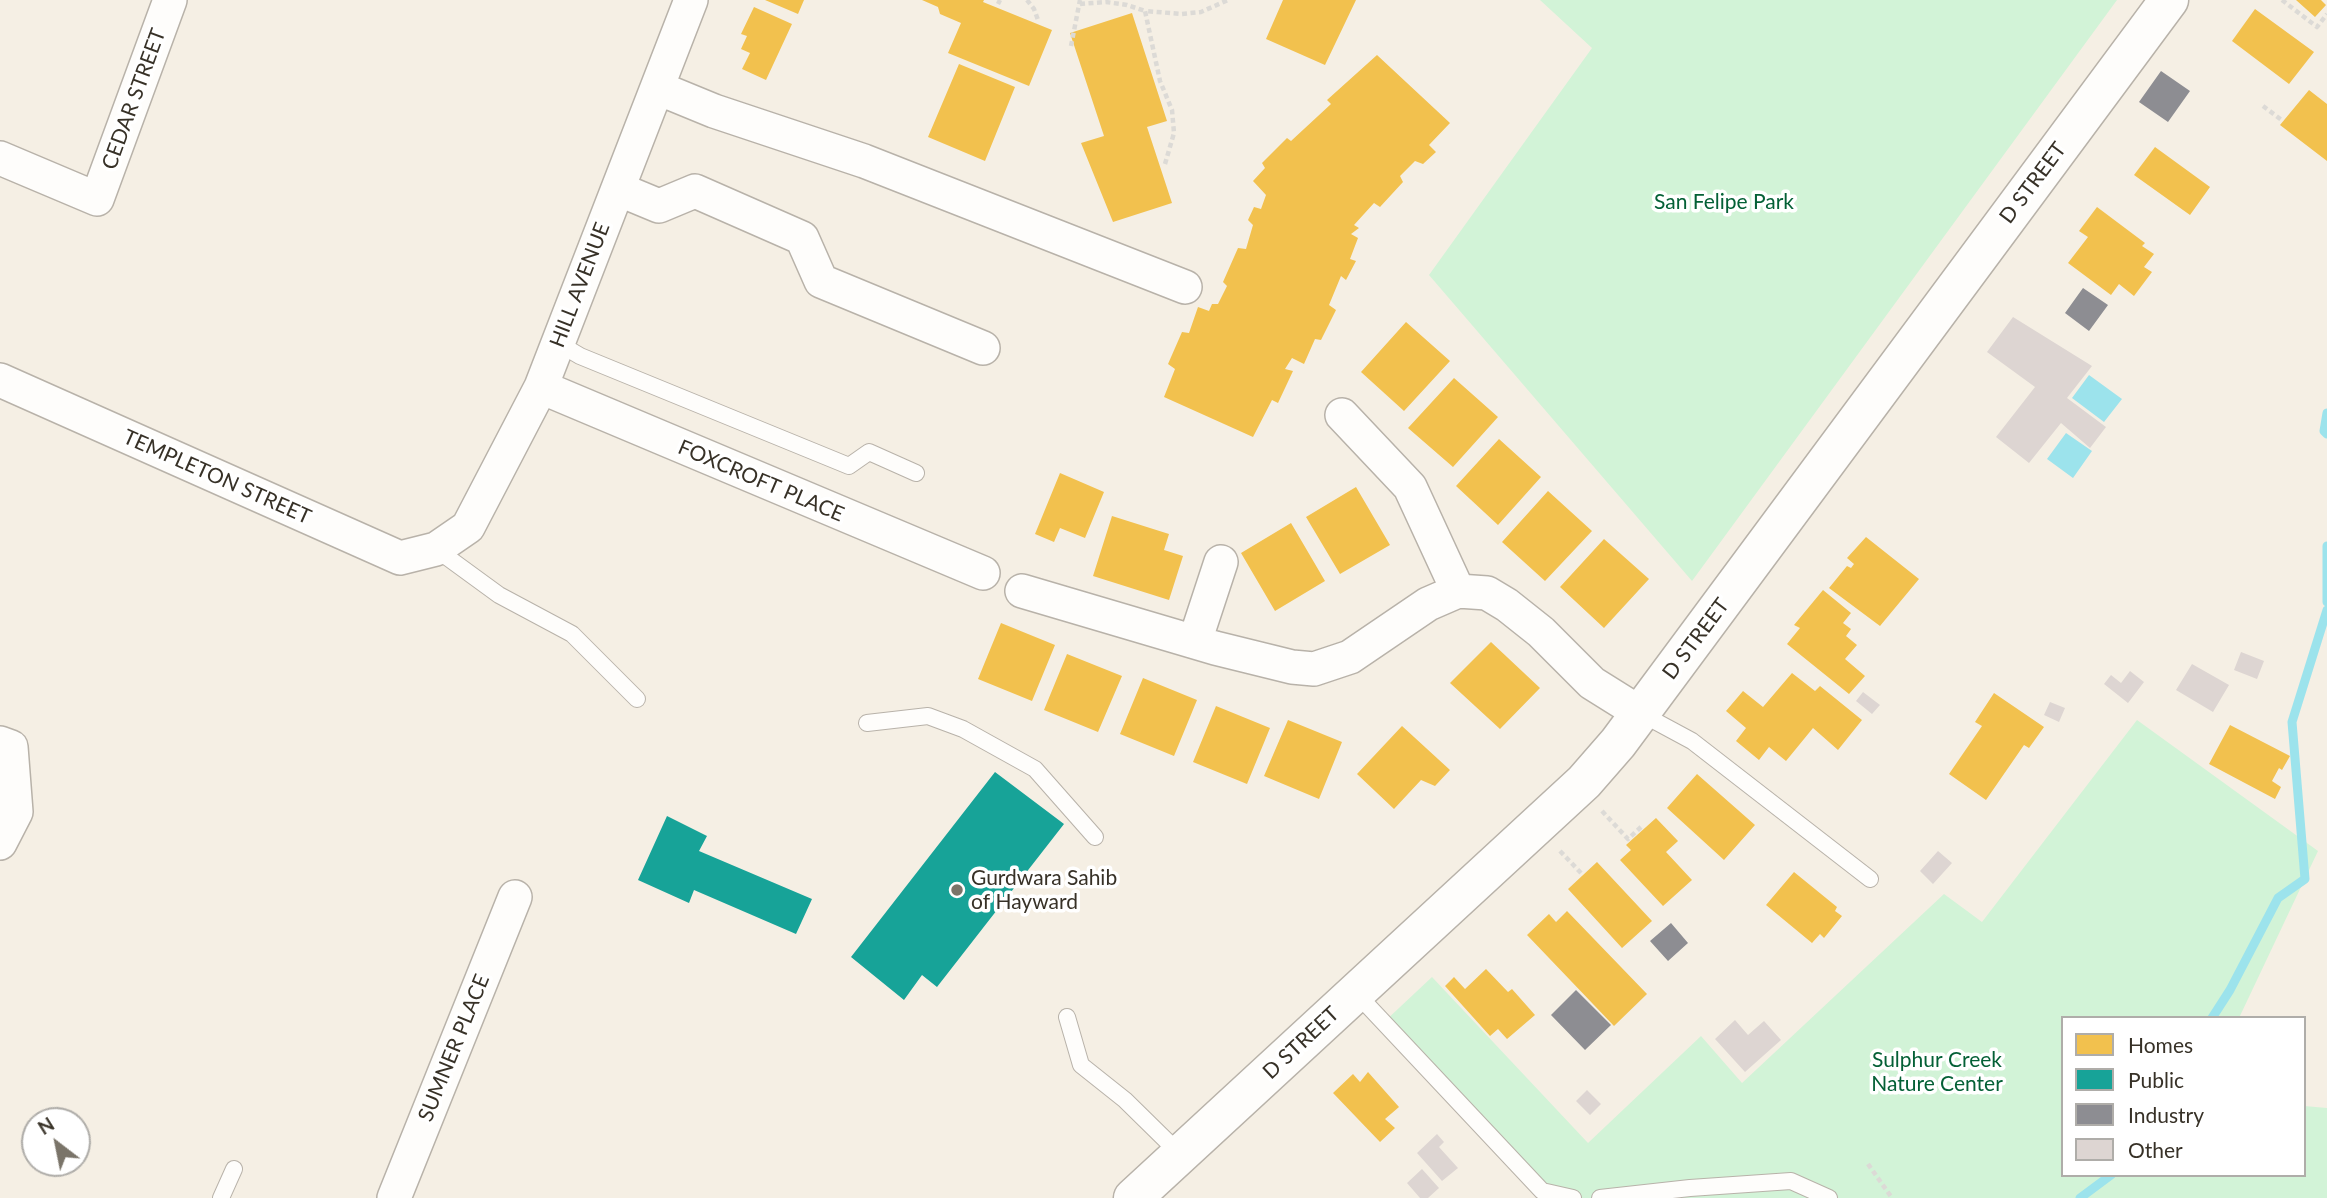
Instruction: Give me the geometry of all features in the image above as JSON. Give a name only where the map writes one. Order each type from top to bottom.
[{"type":"main road","name":"D STREET","points":[[1133,1198],[1584,782],[1640,713],[2169,0]]},
{"type":"street","name":"CEDAR STREET","points":[[0,158],[97,199],[170,0]]},
{"type":"street","name":"HILL AVENUE","points":[[436,549],[468,527],[541,387],[691,0]]},
{"type":"street","points":[[658,88],[715,111],[864,161],[1185,287]]},
{"type":"street","points":[[618,189],[659,206],[695,191],[802,238],[821,281],[983,348]]},
{"type":"street","name":"TEMPLETON STREET","points":[[0,380],[400,558],[436,549]]},
{"type":"street","name":"FOXCROFT PLACE","points":[[541,387],[983,573]]},
{"type":"street","points":[[1342,415],[1410,487],[1458,591]]},
{"type":"street","points":[[1195,641],[1221,562]]},
{"type":"street","points":[[1022,592],[1292,667],[1314,670],[1350,657],[1428,604],[1458,591],[1487,593],[1541,632],[1592,684],[1640,713]]},
{"type":"street","points":[[0,743],[11,747],[16,812],[0,843]]},
{"type":"street","name":"SUMNER PLACE","points":[[394,1198],[515,897]]},
{"type":"lane","points":[[558,343],[580,356],[849,466],[869,452],[916,473]]},
{"type":"lane","points":[[436,549],[499,595],[572,634],[637,699]]},
{"type":"lane","points":[[1640,713],[1692,741],[1870,879]]},
{"type":"lane","points":[[867,723],[928,716],[963,729],[1035,769],[1095,837]]},
{"type":"lane","points":[[1356,993],[1542,1191],[1573,1198]]},
{"type":"lane","points":[[1067,1017],[1080,1065],[1125,1100],[1181,1155]]},
{"type":"lane","points":[[221,1198],[234,1169]]},
{"type":"lane","points":[[1601,1198],[1791,1181],[1829,1198]]},
{"type":"path","points":[[1027,0],[1038,20]]},
{"type":"path","points":[[1071,46],[1080,2],[1105,2],[1182,14],[1201,12],[1228,0]]},
{"type":"path","points":[[2282,0],[2317,27],[2327,14]]},
{"type":"path","points":[[1144,10],[1160,82],[1172,110],[1174,133],[1165,164]]},
{"type":"path","points":[[2263,106],[2283,121]]},
{"type":"path","points":[[1604,813],[1628,839],[1641,827]]},
{"type":"path","points":[[1561,852],[1581,873]]},
{"type":"path","points":[[1868,1164],[1892,1198]]},
{"type":"green space","name":"San Felipe Park","points":[[1540,0],[2117,0],[1692,581],[1429,275],[1592,48]]},
{"type":"green space","name":"Sulphur Creek Nature Center","points":[[2137,720],[2318,851],[2240,1016],[2061,1016],[2061,1177],[2306,1177],[2306,1106],[2327,1108],[2327,1198],[1541,1198],[1383,1023],[1432,977],[1588,1143],[1701,1036],[1742,1083],[1944,894],[1982,922]]},
{"type":"water","points":[[2089,375],[2122,399],[2104,422],[2072,398]]},
{"type":"water","points":[[2066,433],[2092,451],[2073,478],[2047,459]]},
{"type":"building: Homes","points":[[765,0],[804,0],[798,14]]},
{"type":"building: Homes","points":[[922,0],[984,0],[983,2],[1052,30],[1029,86],[948,53],[961,23],[940,14],[938,7]]},
{"type":"building: Homes","points":[[1283,0],[1356,0],[1325,65],[1266,39]]},
{"type":"building: Homes","points":[[2296,0],[2321,0],[2326,5],[2315,17]]},
{"type":"building: Homes","points":[[754,7],[792,24],[766,80],[742,69],[750,53],[741,49],[747,36],[741,34]]},
{"type":"building: Homes","points":[[2255,9],[2314,52],[2289,84],[2232,41]]},
{"type":"building: Homes","points":[[1132,13],[1167,121],[1147,127],[1172,203],[1113,222],[1081,143],[1104,136],[1070,33]]},
{"type":"building: Homes","points":[[1377,55],[1450,123],[1429,145],[1436,152],[1423,164],[1415,161],[1400,176],[1403,182],[1380,207],[1374,203],[1354,225],[1359,228],[1351,234],[1358,238],[1350,259],[1356,261],[1346,280],[1341,276],[1329,305],[1336,310],[1321,340],[1315,339],[1304,364],[1292,358],[1285,369],[1293,371],[1278,403],[1272,400],[1253,437],[1164,397],[1175,369],[1168,364],[1182,332],[1189,333],[1198,307],[1209,311],[1212,304],[1218,304],[1227,286],[1223,282],[1238,248],[1246,249],[1253,225],[1248,220],[1254,207],[1261,209],[1266,195],[1253,181],[1265,168],[1262,163],[1287,138],[1291,141],[1331,104],[1327,100]]},
{"type":"building: Homes","points":[[959,64],[1015,87],[985,161],[928,137]]},
{"type":"building: Homes","points":[[2309,90],[2327,104],[2327,161],[2280,125]]},
{"type":"building: Homes","points":[[2155,147],[2210,187],[2190,215],[2134,175]]},
{"type":"building: Homes","points":[[2097,207],[2145,243],[2142,246],[2154,254],[2144,267],[2152,272],[2134,296],[2119,284],[2111,295],[2068,263],[2088,237],[2079,231]]},
{"type":"building: Homes","points":[[1406,322],[1450,361],[1404,411],[1361,372]]},
{"type":"building: Homes","points":[[1454,378],[1498,417],[1453,467],[1408,428]]},
{"type":"building: Homes","points":[[1499,439],[1541,477],[1498,525],[1456,486]]},
{"type":"building: Homes","points":[[1060,473],[1104,492],[1085,538],[1060,528],[1054,542],[1035,534]]},
{"type":"building: Homes","points":[[1356,487],[1390,545],[1340,574],[1306,517]]},
{"type":"building: Homes","points":[[1548,491],[1592,531],[1545,581],[1502,542]]},
{"type":"building: Homes","points":[[1112,516],[1169,534],[1164,550],[1183,556],[1169,600],[1093,576]]},
{"type":"building: Homes","points":[[1291,523],[1325,581],[1275,611],[1241,553]]},
{"type":"building: Homes","points":[[1866,537],[1919,579],[1880,626],[1829,588],[1847,566],[1851,568],[1854,564],[1847,558]]},
{"type":"building: Homes","points":[[1604,539],[1649,579],[1604,628],[1560,587]]},
{"type":"building: Homes","points":[[1823,590],[1851,613],[1843,623],[1851,629],[1846,636],[1857,645],[1845,659],[1865,676],[1849,694],[1787,644],[1800,628],[1794,625]]},
{"type":"building: Homes","points":[[1001,623],[1055,645],[1032,701],[978,679]]},
{"type":"building: Homes","points":[[1491,642],[1540,688],[1500,729],[1450,683]]},
{"type":"building: Homes","points":[[1067,654],[1122,676],[1098,732],[1044,710]]},
{"type":"building: Homes","points":[[1792,673],[1815,691],[1820,686],[1862,720],[1838,750],[1813,728],[1786,761],[1769,747],[1759,760],[1736,741],[1746,728],[1726,711],[1743,691],[1763,707]]},
{"type":"building: Homes","points":[[1143,678],[1197,700],[1174,756],[1120,734]]},
{"type":"building: Homes","points":[[1994,693],[2044,727],[2029,748],[2024,745],[1986,800],[1949,774],[1982,726],[1975,722]]},
{"type":"building: Homes","points":[[1216,706],[1270,728],[1247,784],[1193,762]]},
{"type":"building: Homes","points":[[1288,720],[1342,742],[1319,799],[1264,776]]},
{"type":"building: Homes","points":[[2230,725],[2290,756],[2272,781],[2281,787],[2275,799],[2209,764]]},
{"type":"building: Homes","points":[[1402,726],[1450,770],[1435,786],[1421,780],[1394,809],[1357,774]]},
{"type":"building: Homes","points":[[1697,774],[1755,825],[1724,860],[1667,808]]},
{"type":"building: Homes","points":[[1656,818],[1678,841],[1666,852],[1692,880],[1663,906],[1620,860],[1631,850],[1626,845]]},
{"type":"building: Homes","points":[[1597,862],[1652,921],[1622,948],[1568,889]]},
{"type":"building: Homes","points":[[1794,872],[1837,907],[1835,911],[1842,916],[1824,938],[1820,934],[1812,943],[1766,905]]},
{"type":"building: Homes","points":[[1567,911],[1647,994],[1614,1026],[1527,935],[1549,914],[1556,922]]},
{"type":"building: Homes","points":[[1486,969],[1508,992],[1512,989],[1535,1015],[1507,1039],[1498,1029],[1490,1036],[1445,986],[1454,977],[1465,989]]},
{"type":"building: Homes","points":[[1368,1072],[1399,1107],[1385,1119],[1395,1128],[1380,1142],[1333,1093],[1353,1074],[1360,1082]]},
{"type":"building: Public","name":"Gurdwara Sahib of Hayward","points":[[995,772],[1064,824],[937,987],[922,975],[904,1000],[851,957]]},
{"type":"building: Public","points":[[667,816],[707,836],[699,851],[812,899],[796,934],[694,890],[689,903],[638,880]]},
{"type":"building: Industry","points":[[2161,71],[2190,91],[2168,122],[2139,102]]},
{"type":"building: Industry","points":[[2083,288],[2108,305],[2089,331],[2065,313]]},
{"type":"building: Industry","points":[[1671,923],[1688,943],[1668,961],[1650,941]]},
{"type":"building: Industry","points":[[1576,990],[1611,1025],[1585,1050],[1551,1015]]},
{"type":"building: Other","points":[[2013,317],[2092,366],[2067,398],[2106,427],[2090,448],[2061,423],[2029,463],[1996,437],[2035,387],[1987,352]]},
{"type":"building: Other","points":[[2241,652],[2264,661],[2257,679],[2234,670]]},
{"type":"building: Other","points":[[2192,664],[2229,685],[2213,712],[2176,690]]},
{"type":"building: Other","points":[[2130,671],[2144,682],[2128,703],[2104,684],[2111,675],[2121,683]]},
{"type":"building: Other","points":[[1863,692],[1880,705],[1872,714],[1856,701]]},
{"type":"building: Other","points":[[2050,702],[2065,708],[2059,722],[2044,715]]},
{"type":"building: Other","points":[[1938,851],[1952,863],[1933,884],[1920,871]]},
{"type":"building: Other","points":[[1735,1020],[1748,1035],[1764,1021],[1781,1040],[1745,1072],[1715,1039]]},
{"type":"building: Other","points":[[1587,1090],[1601,1104],[1590,1115],[1576,1101]]},
{"type":"building: Other","points":[[1437,1134],[1444,1142],[1439,1147],[1458,1168],[1442,1181],[1417,1153]]},
{"type":"building: Other","points":[[1422,1169],[1439,1188],[1428,1198],[1420,1198],[1407,1183]]},
{"type":"waterway","points":[[2327,413],[2324,431],[2327,434]]},
{"type":"waterway","points":[[2327,546],[2327,602]]},
{"type":"waterway","points":[[2213,1016],[2230,990],[2278,898],[2305,879],[2292,722],[2327,610]]},
{"type":"waterway","points":[[2080,1198],[2108,1177]]},
{"type":"place","name":"Gurdwara Sahib of Hayward","points":[[957,890]]}]
